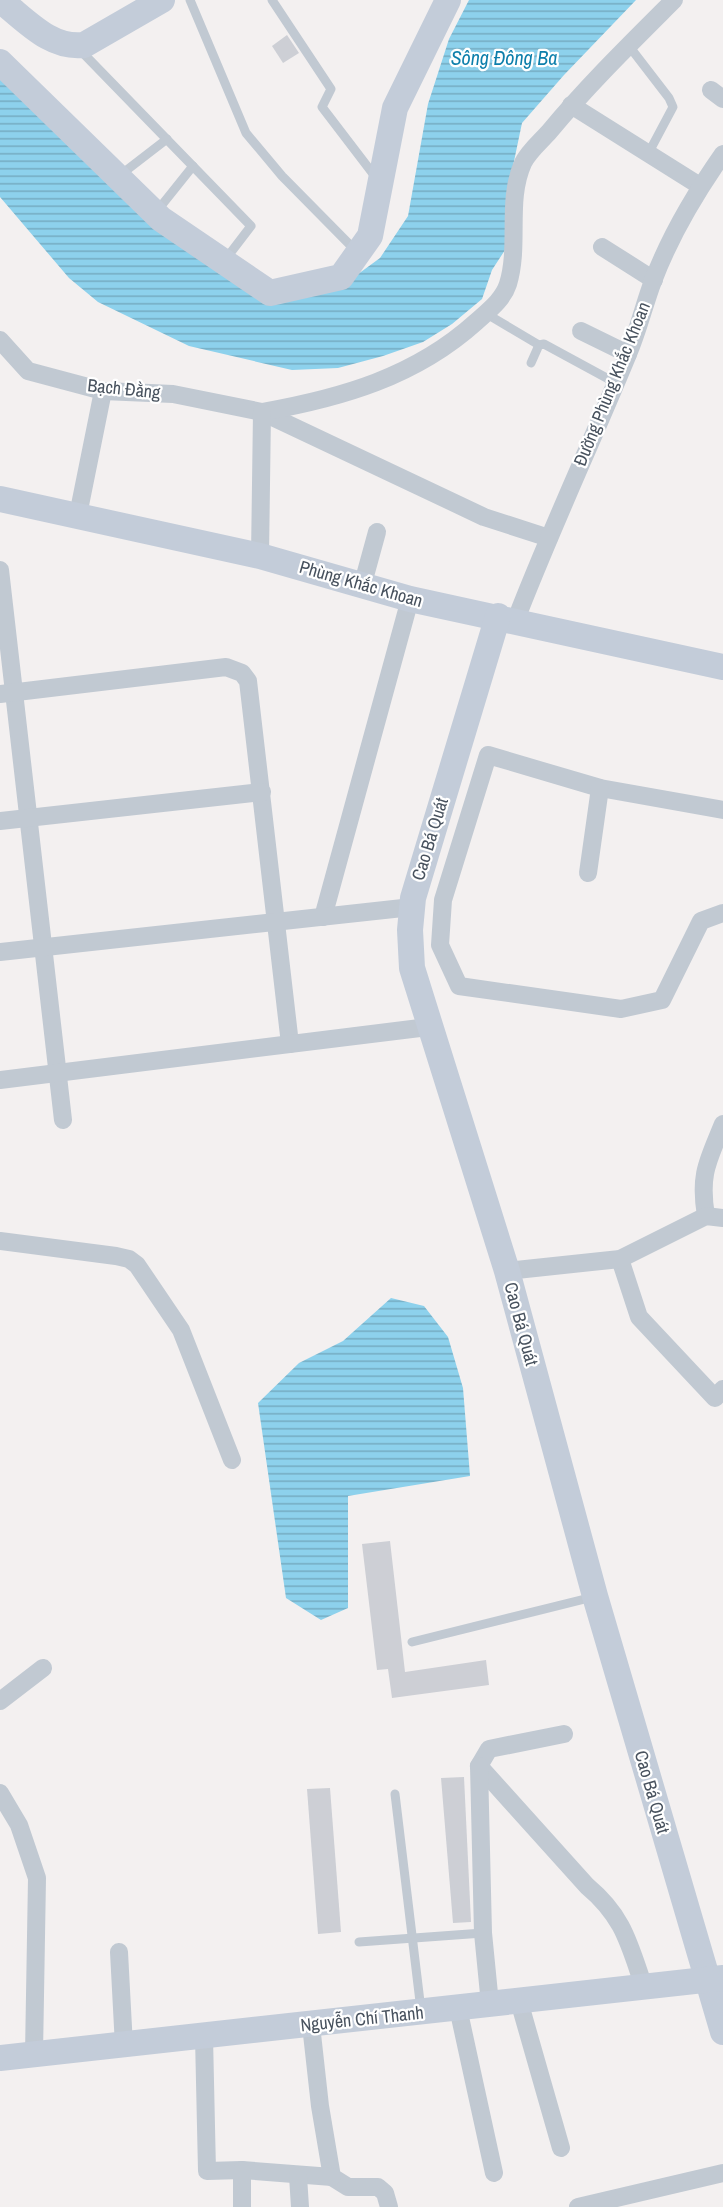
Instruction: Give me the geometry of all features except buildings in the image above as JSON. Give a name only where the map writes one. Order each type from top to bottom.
[{"type":"street","points":[[0,0],[53,42],[76,46],[84,45],[162,0]]},
{"type":"street","points":[[0,62],[155,214],[223,263],[270,293],[341,277],[370,236],[395,108],[448,0]]},
{"type":"street","points":[[262,412],[339,396],[396,376],[435,355],[501,299],[512,267],[516,194],[523,162],[571,105],[674,0]]},
{"type":"street","points":[[571,105],[700,186]]},
{"type":"street","name":"Đường Phùng Khắc Khoan","points":[[506,619],[549,538],[614,382],[628,354],[654,280],[677,227],[700,186],[723,154]]},
{"type":"street","points":[[602,247],[654,280]]},
{"type":"street","points":[[581,331],[628,354]]},
{"type":"street","name":"Bạch Đằng","points":[[0,340],[28,371],[104,391],[173,394],[262,412]]},
{"type":"street","points":[[78,515],[104,391]]},
{"type":"street","points":[[262,412],[484,517],[549,538]]},
{"type":"street","points":[[261,556],[262,412]]},
{"type":"street","name":"Phùng Khắc Khoan","points":[[0,499],[261,556],[363,583],[410,599],[723,667]]},
{"type":"street","points":[[363,583],[377,532]]},
{"type":"street","points":[[0,570],[7,693],[29,818],[63,1120]]},
{"type":"street","points":[[323,917],[410,599]]},
{"type":"street","name":"Cao Bá Quát","points":[[506,619],[412,907],[412,968],[428,1026],[507,1271],[595,1596],[715,1979],[723,2032]]},
{"type":"street","points":[[7,693],[226,667],[242,673],[248,681],[290,1044]]},
{"type":"street","points":[[723,810],[600,789],[488,754],[443,900],[440,945],[459,986],[621,1009],[662,1000],[701,921],[723,913]]},
{"type":"street","points":[[588,873],[600,789]]},
{"type":"street","points":[[0,821],[262,792]]},
{"type":"street","points":[[0,952],[412,907]]},
{"type":"street","points":[[0,1080],[428,1026]]},
{"type":"street","points":[[507,1271],[620,1259],[715,1217],[702,1192],[704,1170],[723,1124]]},
{"type":"street","points":[[0,1241],[116,1256],[129,1259],[137,1265],[181,1330],[232,1460]]},
{"type":"street","points":[[620,1259],[639,1317],[715,1398],[723,1389]]},
{"type":"street","points":[[0,1699],[42,1668]]},
{"type":"street","points":[[490,2004],[483,1933],[479,1766],[489,1749],[564,1734]]},
{"type":"street","points":[[479,1766],[622,1924],[644,1987]]},
{"type":"street","points":[[0,1793],[19,1825],[37,1878],[34,2054]]},
{"type":"street","points":[[120,1952],[124,2046]]},
{"type":"street","name":"Nguyễn Chí Thanh","points":[[0,2058],[715,1979]]},
{"type":"street","points":[[519,2001],[561,2148]]},
{"type":"street","points":[[458,2008],[494,2173]]},
{"type":"street","points":[[311,2025],[320,2106],[332,2177]]},
{"type":"street","points":[[204,2037],[207,2171],[242,2170],[332,2177],[348,2187],[378,2187],[385,2193],[388,2207]]},
{"type":"street","points":[[242,2170],[242,2207]]},
{"type":"street","points":[[578,2207],[723,2173]]},
{"type":"street","points":[[298,2176],[300,2207]]},
{"type":"lane","points":[[190,0],[246,133],[282,176],[358,253]]},
{"type":"lane","points":[[272,0],[331,89],[322,107],[380,182]]},
{"type":"lane","points":[[76,46],[251,226],[223,263]]},
{"type":"lane","points":[[629,46],[669,98],[673,107],[648,154]]},
{"type":"lane","points":[[117,177],[167,139]]},
{"type":"lane","points":[[155,214],[193,166]]},
{"type":"lane","points":[[485,313],[539,345],[544,344],[614,382]]},
{"type":"lane","points":[[531,363],[539,345]]},
{"type":"lane","points":[[412,1642],[595,1596]]},
{"type":"lane","points":[[395,1794],[421,2012]]},
{"type":"lane","points":[[359,1942],[483,1933]]},
{"type":"water","name":"Sông Đông Ba","points":[[469,0],[636,0],[564,75],[522,123],[513,166],[505,250],[492,270],[482,299],[452,324],[423,342],[338,368],[292,370],[189,346],[98,302],[69,278],[0,197],[0,56],[231,275],[339,288],[380,258],[408,216],[428,104],[449,39]]},
{"type":"water","points":[[391,1298],[424,1306],[448,1337],[463,1388],[470,1476],[348,1496],[348,1608],[321,1620],[286,1598],[258,1403],[299,1363],[343,1341]]}]
